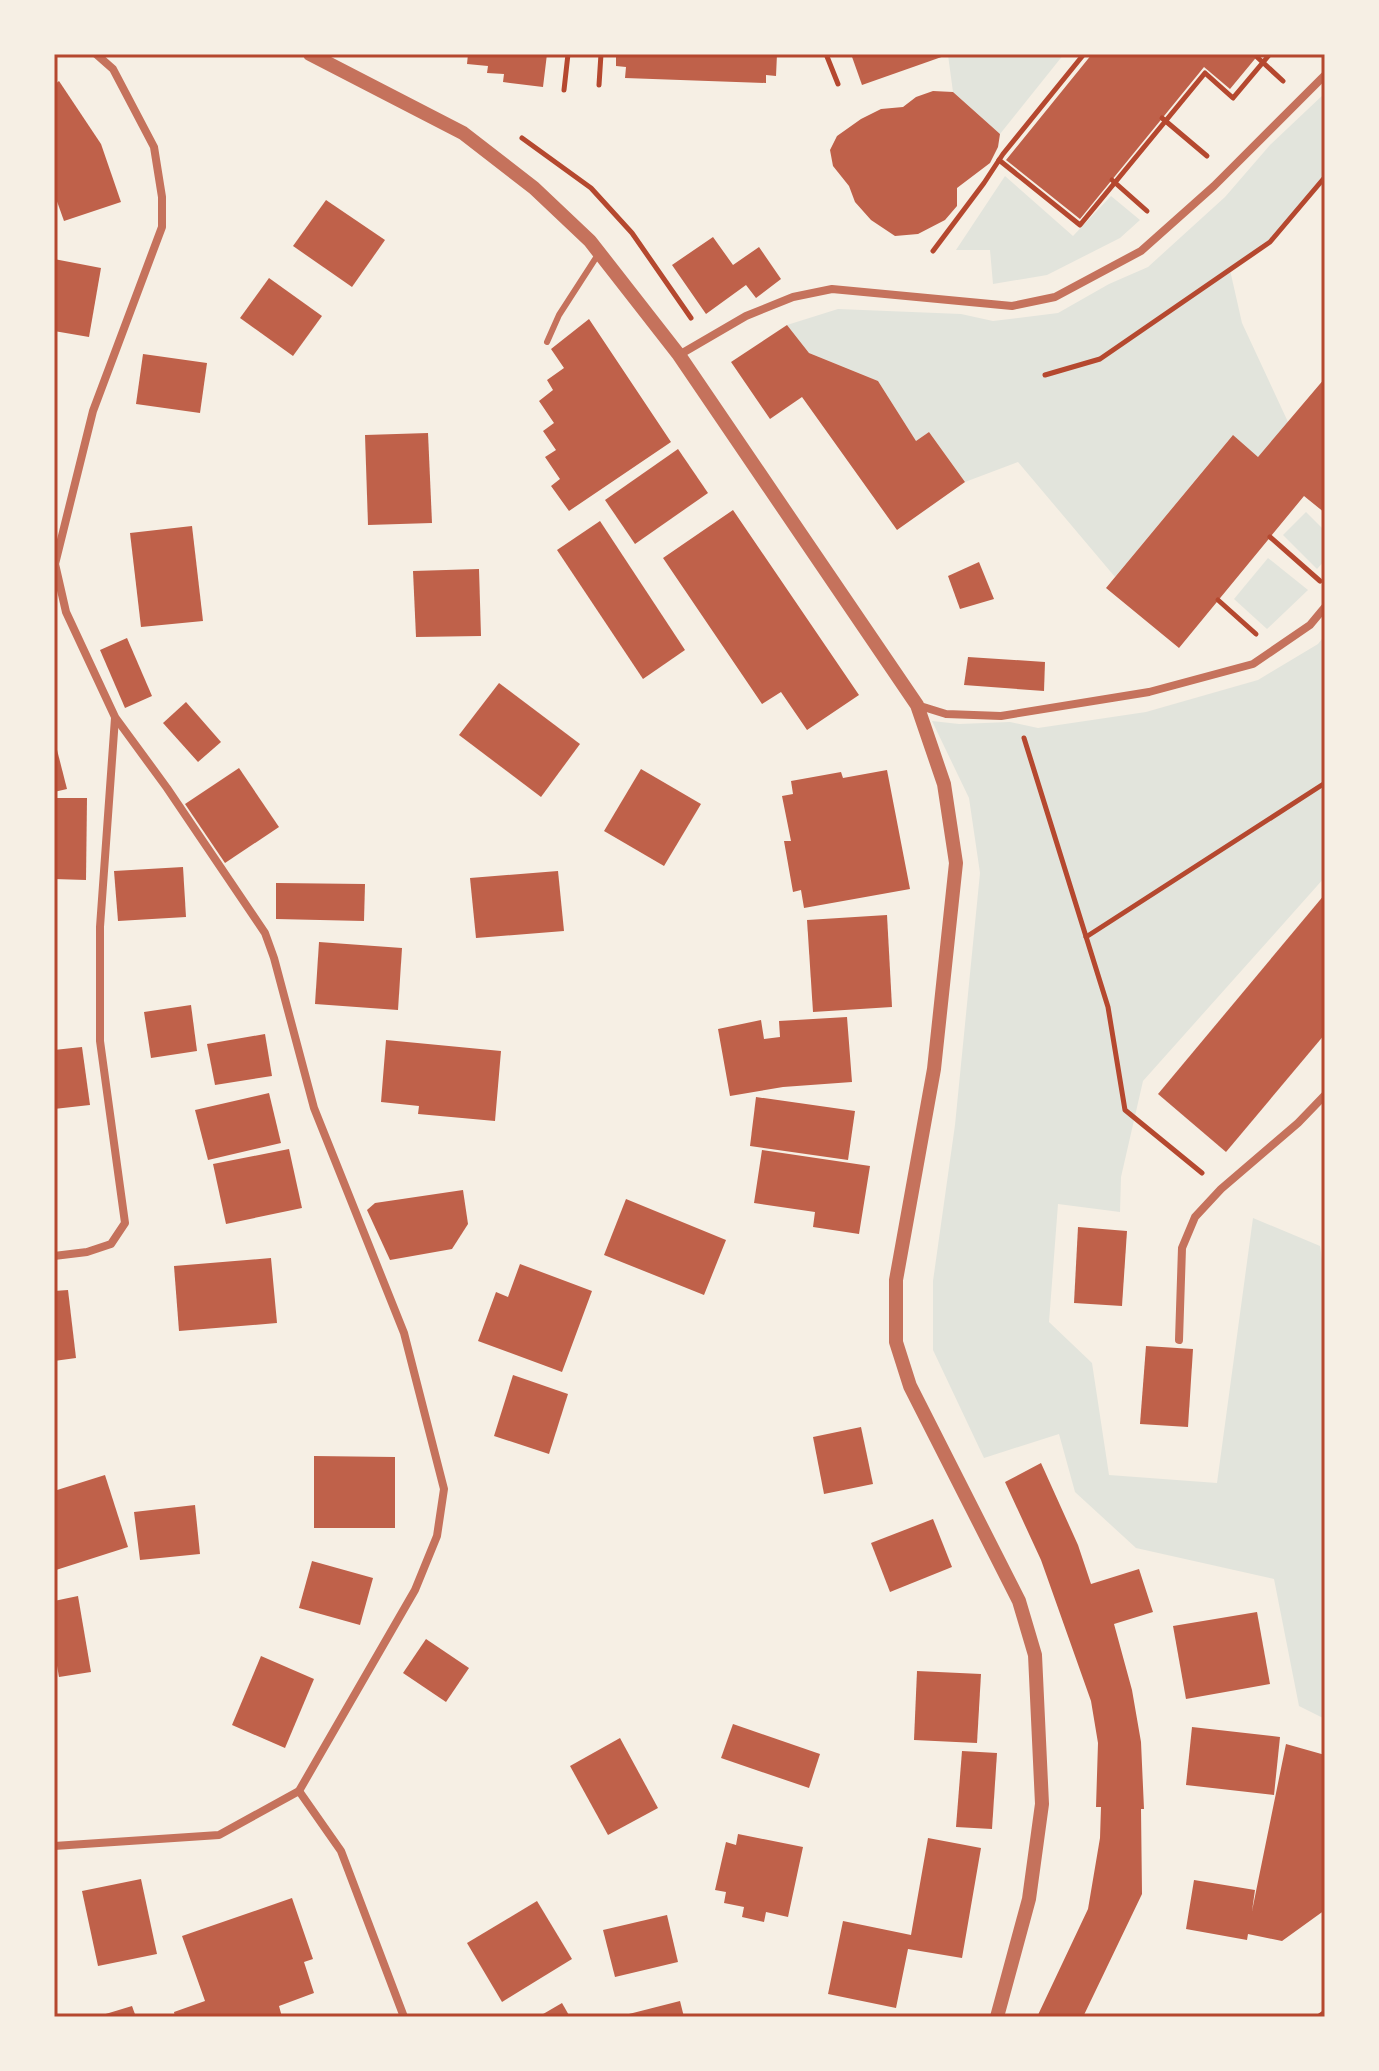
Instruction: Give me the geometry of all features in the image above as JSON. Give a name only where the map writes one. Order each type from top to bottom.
[{"type":"street","points":[[54,1846],[219,1835],[299,1791],[415,1590],[437,1536],[444,1489],[404,1333],[314,1108],[265,933],[115,717],[66,612],[55,564],[93,411],[162,227],[162,197],[154,147],[113,69],[96,54]]},
{"type":"street","points":[[310,54],[463,133],[534,188],[590,241],[679,355],[917,705],[944,784],[956,863],[934,1069],[896,1280],[896,1342],[910,1386],[1019,1601],[1035,1655],[1042,1804],[1029,1899],[997,2017]]},
{"type":"street","points":[[679,355],[746,316],[793,297],[832,289],[1012,306],[1055,297],[1141,251],[1214,186],[1325,75]]},
{"type":"street","points":[[917,705],[946,714],[1001,716],[1149,692],[1253,664],[1310,625],[1325,607]]},
{"type":"street","points":[[54,1256],[87,1252],[111,1244],[125,1223],[100,1041],[100,927],[115,717]]},
{"type":"street","points":[[1179,1340],[1182,1248],[1195,1217],[1221,1189],[1298,1123],[1325,1095]]},
{"type":"street","points":[[299,1791],[341,1851],[404,2017]]},
{"type":"lane","points":[[547,342],[559,315],[599,253]]},
{"type":"path","points":[[564,90],[568,54]]},
{"type":"path","points":[[599,85],[601,54]]},
{"type":"path","points":[[826,54],[838,84]]},
{"type":"path","points":[[933,251],[999,160],[1084,54]]},
{"type":"path","points":[[999,160],[1080,225],[1205,73],[1233,98],[1270,54]]},
{"type":"path","points":[[1257,57],[1290,87]]},
{"type":"path","points":[[1162,118],[1216,163]]},
{"type":"path","points":[[1045,375],[1100,359],[1270,242],[1325,177]]},
{"type":"path","points":[[1112,180],[1155,219]]},
{"type":"path","points":[[1270,537],[1325,586]]},
{"type":"path","points":[[1218,600],[1264,641]]},
{"type":"path","points":[[1017,714],[1108,1007],[1125,1110],[1221,1189]]},
{"type":"path","points":[[1086,937],[1325,783]]},
{"type":"path","points":[[1318,2017],[1325,2012]]},
{"type":"shaded area","points":[[1064,54],[1000,134],[953,92],[948,55]]},
{"type":"shaded area","points":[[1325,93],[1325,182],[1270,242],[1230,270],[1242,323],[1288,422],[1258,457],[1232,436],[1115,577],[1018,462],[965,482],[929,432],[916,441],[878,381],[809,353],[787,325],[838,309],[961,314],[993,321],[1058,313],[1109,284],[1148,267],[1225,197],[1270,145]]},
{"type":"shaded area","points":[[1005,176],[1073,236],[1111,196],[1140,220],[1120,238],[1047,275],[993,284],[990,250],[956,250]]},
{"type":"shaded area","points":[[1306,512],[1325,528],[1325,560],[1317,569],[1283,535]]},
{"type":"shaded area","points":[[1268,558],[1308,590],[1267,629],[1234,599]]},
{"type":"shaded area","points":[[1325,635],[1325,877],[1143,1081],[1121,1177],[1120,1212],[1058,1204],[1049,1322],[1092,1363],[1109,1475],[1217,1483],[1253,1218],[1320,1246],[1325,1279],[1325,1719],[1299,1706],[1274,1579],[1136,1548],[1075,1492],[1059,1434],[984,1458],[933,1350],[933,1281],[955,1125],[980,873],[969,798],[932,721],[959,724],[1010,722],[1038,728],[1146,712],[1258,680],[1318,644]]},
{"type":"building","points":[[468,54],[547,54],[543,87],[503,82],[504,74],[487,73],[488,66],[467,64]]},
{"type":"building","points":[[616,54],[777,54],[776,76],[766,75],[766,83],[625,78],[626,67],[616,66]]},
{"type":"building","points":[[851,54],[950,54],[862,85]]},
{"type":"building","points":[[1092,54],[1259,54],[1230,89],[1204,67],[1080,219],[1006,160]]},
{"type":"building","points":[[59,81],[101,144],[121,202],[64,221],[54,193],[54,85]]},
{"type":"building","points":[[933,91],[953,92],[1000,134],[998,147],[990,163],[957,188],[957,206],[945,220],[918,234],[895,236],[871,220],[855,202],[849,186],[833,166],[830,150],[837,136],[861,119],[881,109],[903,107],[916,97]]},
{"type":"building","points":[[326,200],[385,240],[352,287],[293,246]]},
{"type":"building","points":[[713,237],[733,265],[759,247],[781,279],[756,298],[746,285],[706,314],[672,265]]},
{"type":"building","points":[[54,259],[101,268],[89,337],[54,331]]},
{"type":"building","points":[[269,278],[322,316],[293,356],[240,318]]},
{"type":"building","points":[[589,319],[671,442],[569,511],[551,486],[560,479],[545,457],[556,450],[543,431],[554,423],[539,401],[553,390],[547,380],[564,368],[551,349]]},
{"type":"building","points":[[787,325],[809,353],[878,381],[916,441],[929,432],[965,482],[897,530],[802,397],[770,419],[731,362]]},
{"type":"building","points":[[143,354],[207,363],[200,413],[136,404]]},
{"type":"building","points":[[1325,378],[1325,513],[1304,496],[1179,648],[1106,588],[1233,435],[1258,457]]},
{"type":"building","points":[[428,433],[432,523],[368,525],[365,435]]},
{"type":"building","points":[[678,449],[708,493],[635,544],[605,500]]},
{"type":"building","points":[[733,510],[859,695],[807,730],[781,692],[762,704],[663,558]]},
{"type":"building","points":[[600,521],[685,650],[643,679],[557,550]]},
{"type":"building","points":[[192,526],[203,621],[141,627],[130,533]]},
{"type":"building","points":[[979,562],[994,599],[960,609],[948,576]]},
{"type":"building","points":[[479,569],[481,636],[416,637],[413,571]]},
{"type":"building","points":[[127,638],[152,696],[125,708],[100,650]]},
{"type":"building","points":[[968,657],[1045,662],[1044,691],[964,685]]},
{"type":"building","points":[[499,683],[580,744],[541,797],[459,735]]},
{"type":"building","points":[[186,702],[221,742],[198,762],[163,723]]},
{"type":"building","points":[[54,738],[67,789],[54,792]]},
{"type":"building","points":[[239,768],[279,827],[225,863],[185,804]]},
{"type":"building","points":[[641,769],[701,804],[664,866],[604,831]]},
{"type":"building","points":[[887,770],[910,889],[804,908],[801,890],[793,892],[784,841],[791,841],[782,796],[793,794],[791,781],[841,772],[843,778]]},
{"type":"building","points":[[54,798],[87,798],[86,880],[54,879]]},
{"type":"building","points":[[183,867],[186,917],[118,921],[114,871]]},
{"type":"building","points":[[558,871],[564,931],[476,938],[470,878]]},
{"type":"building","points":[[276,883],[365,884],[364,921],[276,919]]},
{"type":"building","points":[[1325,894],[1325,1034],[1226,1152],[1158,1094]]},
{"type":"building","points":[[887,915],[892,1007],[813,1012],[807,920]]},
{"type":"building","points":[[319,942],[402,948],[398,1010],[315,1004]]},
{"type":"building","points":[[191,1005],[197,1051],[151,1058],[144,1012]]},
{"type":"building","points":[[847,1017],[852,1082],[783,1087],[730,1096],[718,1029],[761,1020],[764,1039],[780,1037],[779,1021]]},
{"type":"building","points":[[265,1034],[272,1076],[215,1085],[207,1044]]},
{"type":"building","points":[[386,1040],[501,1051],[495,1121],[418,1114],[419,1106],[381,1102]]},
{"type":"building","points":[[82,1047],[90,1105],[54,1109],[54,1050]]},
{"type":"building","points":[[269,1093],[281,1143],[208,1160],[195,1110]]},
{"type":"building","points":[[756,1097],[855,1111],[848,1160],[750,1146]]},
{"type":"building","points":[[289,1149],[302,1208],[226,1224],[213,1164]]},
{"type":"building","points":[[762,1150],[870,1166],[859,1234],[813,1227],[815,1212],[754,1203]]},
{"type":"building","points":[[463,1190],[468,1224],[452,1249],[390,1260],[367,1210],[375,1203]]},
{"type":"building","points":[[626,1199],[726,1240],[704,1295],[604,1255]]},
{"type":"building","points":[[1078,1227],[1127,1231],[1122,1306],[1074,1303]]},
{"type":"building","points":[[271,1258],[277,1323],[179,1331],[174,1266]]},
{"type":"building","points":[[520,1264],[592,1291],[562,1372],[478,1341],[496,1292],[508,1297]]},
{"type":"building","points":[[68,1290],[76,1358],[54,1361],[54,1291]]},
{"type":"building","points":[[1146,1346],[1193,1349],[1188,1427],[1140,1424]]},
{"type":"building","points":[[513,1375],[568,1394],[549,1454],[494,1436]]},
{"type":"building","points":[[861,1427],[873,1484],[824,1494],[813,1437]]},
{"type":"building","points":[[314,1456],[395,1457],[395,1528],[314,1528]]},
{"type":"building","points":[[1041,1463],[1078,1545],[1091,1584],[1139,1569],[1153,1612],[1114,1624],[1132,1690],[1141,1742],[1144,1809],[1141,1809],[1142,1894],[1083,2017],[1037,2017],[1088,1909],[1100,1838],[1101,1807],[1096,1807],[1098,1743],[1091,1701],[1041,1560],[1005,1482]]},
{"type":"building","points":[[105,1475],[128,1547],[56,1570],[54,1491]]},
{"type":"building","points":[[195,1505],[200,1554],[140,1560],[134,1512]]},
{"type":"building","points":[[933,1519],[952,1567],[890,1592],[871,1543]]},
{"type":"building","points":[[312,1561],[373,1578],[360,1625],[299,1608]]},
{"type":"building","points":[[78,1596],[91,1672],[59,1677],[54,1649],[54,1601]]},
{"type":"building","points":[[1257,1612],[1270,1684],[1186,1699],[1173,1626]]},
{"type":"building","points":[[426,1639],[469,1668],[446,1702],[403,1673]]},
{"type":"building","points":[[261,1656],[314,1679],[285,1748],[232,1725]]},
{"type":"building","points":[[917,1671],[981,1674],[977,1743],[914,1740]]},
{"type":"building","points":[[733,1724],[820,1754],[809,1788],[721,1758]]},
{"type":"building","points":[[1192,1727],[1280,1737],[1274,1795],[1186,1785]]},
{"type":"building","points":[[620,1738],[658,1808],[608,1835],[570,1766]]},
{"type":"building","points":[[1286,1744],[1325,1755],[1325,1910],[1282,1941],[1248,1934],[1247,1940],[1186,1929],[1194,1880],[1255,1890],[1252,1911]]},
{"type":"building","points":[[962,1751],[997,1753],[992,1829],[956,1827]]},
{"type":"building","points":[[738,1834],[803,1847],[788,1917],[766,1912],[764,1922],[742,1917],[744,1907],[724,1903],[726,1892],[715,1890],[726,1842],[736,1845]]},
{"type":"building","points":[[928,1838],[981,1848],[962,1958],[908,1949],[896,2008],[828,1994],[843,1921],[911,1935]]},
{"type":"building","points":[[141,1879],[157,1954],[98,1966],[82,1891]]},
{"type":"building","points":[[292,1898],[313,1959],[304,1962],[314,1993],[279,2006],[282,2017],[175,2017],[174,2012],[205,2001],[182,1936]]},
{"type":"building","points":[[537,1901],[572,1959],[502,2002],[467,1943]]},
{"type":"building","points":[[667,1915],[678,1962],[615,1977],[603,1930]]},
{"type":"building","points":[[680,2001],[684,2017],[621,2017],[621,2016]]},
{"type":"building","points":[[562,2003],[570,2017],[538,2017]]},
{"type":"building","points":[[132,2006],[136,2017],[99,2017],[99,2016]]}]
